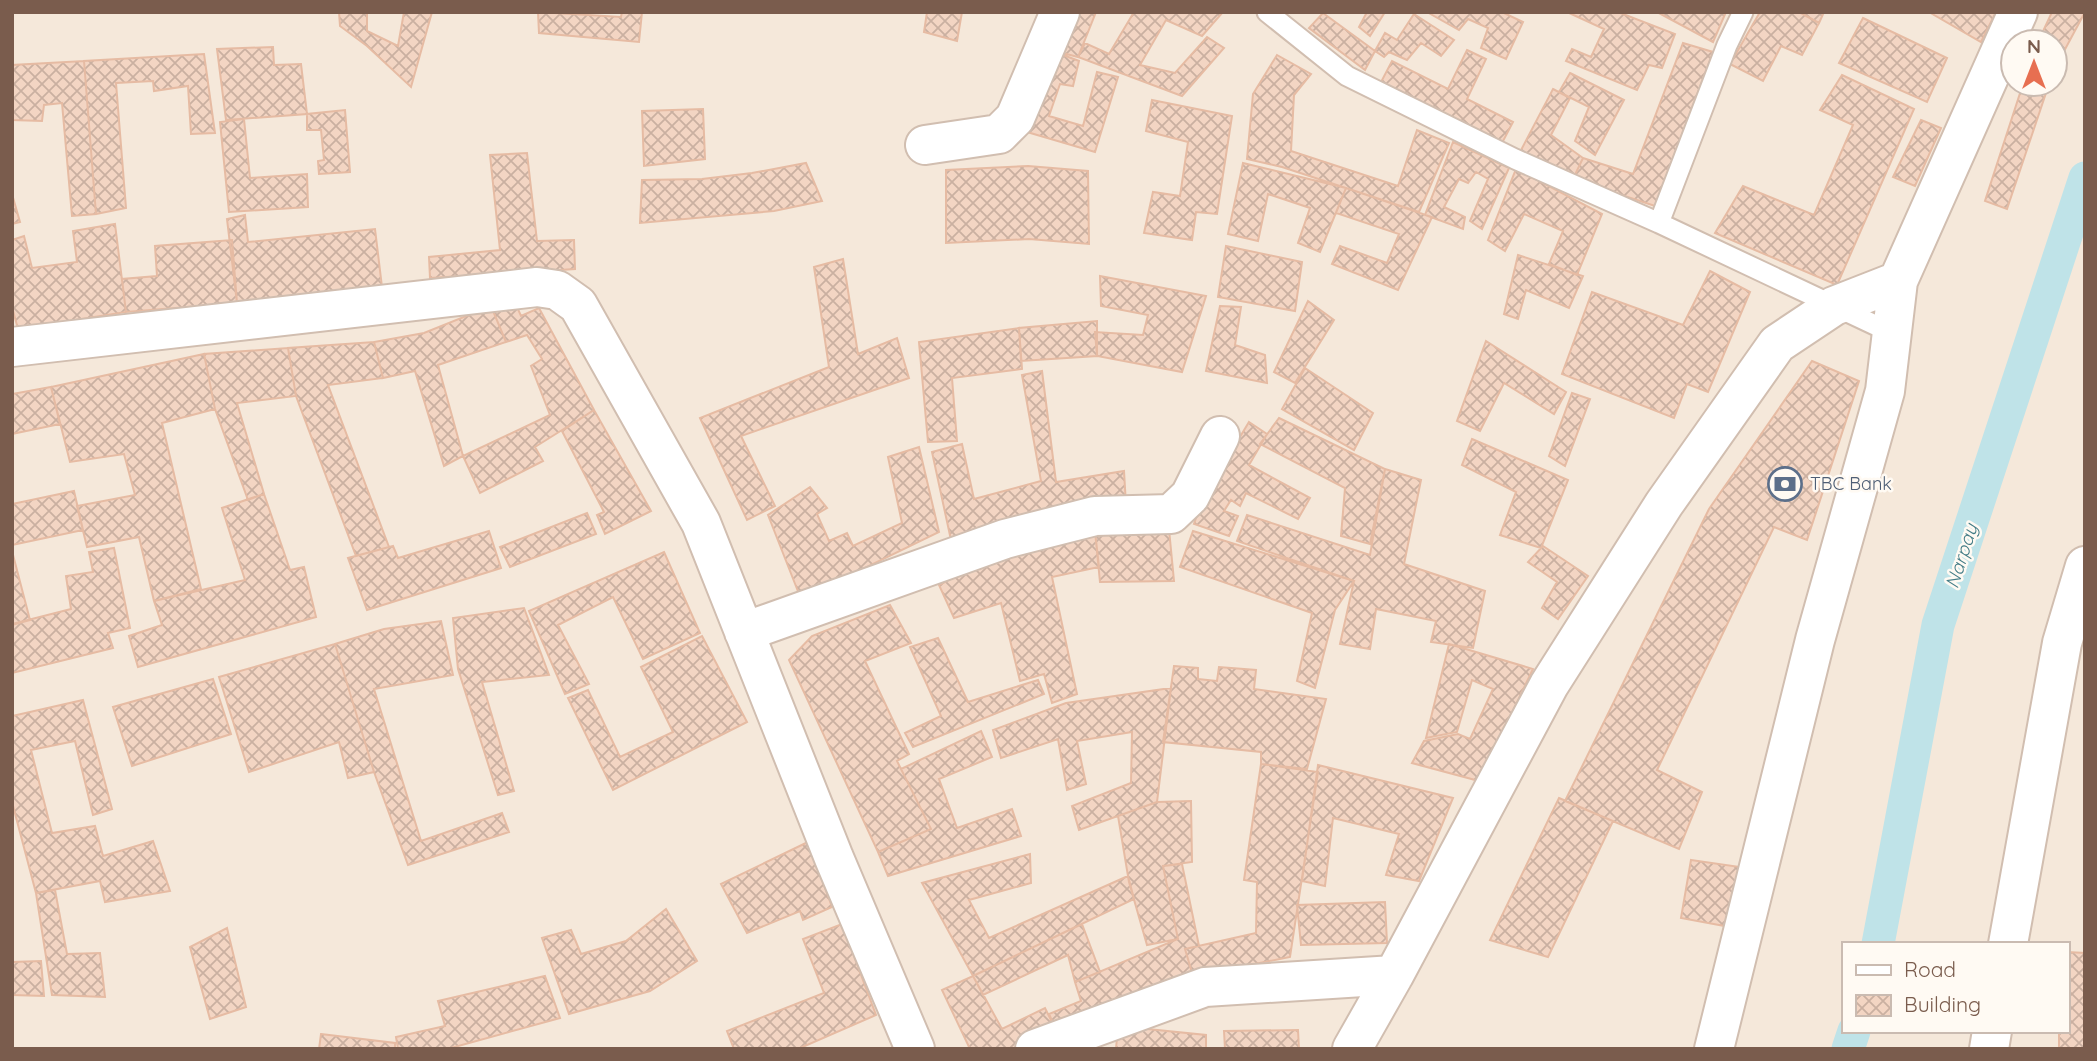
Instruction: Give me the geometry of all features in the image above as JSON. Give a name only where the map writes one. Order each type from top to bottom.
[{"type":"street","points":[[925,145],[999,134],[1015,118],[1060,12]]},
{"type":"street","points":[[1713,1049],[1815,640],[1885,391],[1898,281],[2018,12]]},
{"type":"street","points":[[1352,1049],[1549,685],[1664,504],[1777,344],[1834,306],[1898,281]]},
{"type":"street","points":[[12,347],[537,287],[557,290],[578,305],[701,523],[834,858],[915,1049]]},
{"type":"street","points":[[744,632],[1005,539],[1096,516],[1171,514],[1190,496],[1220,436]]},
{"type":"street","points":[[2008,942],[2062,643],[2085,566]]},
{"type":"street","points":[[1035,1049],[1205,987],[1394,975]]},
{"type":"lane","points":[[1267,12],[1347,76],[1516,159],[1659,223],[1892,334]]},
{"type":"lane","points":[[1659,223],[1727,45],[1744,12]]},
{"type":"shaded area","points":[[12,12],[2085,12],[2085,1049],[12,1049]]},
{"type":"building","points":[[339,12],[367,12],[367,31],[398,46],[404,12],[432,12],[411,87],[367,46],[340,26]]},
{"type":"building","points":[[538,12],[621,17],[622,12],[642,12],[639,42],[539,33]]},
{"type":"building","points":[[927,12],[962,12],[957,41],[924,32]]},
{"type":"building","points":[[1063,12],[1096,12],[1078,57],[1047,49]]},
{"type":"building","points":[[1134,12],[1223,12],[1202,36],[1166,20],[1140,65],[1175,73],[1207,37],[1224,48],[1182,96],[1078,57],[1085,43],[1109,54]]},
{"type":"building","points":[[1367,12],[1385,12],[1370,36],[1359,27]]},
{"type":"building","points":[[1427,12],[1502,12],[1523,22],[1506,59],[1481,48],[1488,28],[1468,19],[1459,30]]},
{"type":"building","points":[[1567,12],[1618,12],[1675,34],[1662,68],[1649,65],[1637,90],[1566,61],[1572,49],[1591,57],[1604,29]]},
{"type":"building","points":[[1657,12],[1726,12],[1713,42]]},
{"type":"building","points":[[1760,12],[1799,12],[1819,23],[1802,55],[1781,46],[1763,81],[1730,64]]},
{"type":"building","points":[[1799,12],[1824,12],[1819,23]]},
{"type":"building","points":[[1929,12],[1996,12],[1981,42]]},
{"type":"building","points":[[2052,12],[2085,12],[2069,42],[2069,28],[2045,28]]},
{"type":"building","points":[[1323,13],[1375,51],[1365,70],[1309,28]]},
{"type":"building","points":[[1414,14],[1454,40],[1441,56],[1421,43],[1407,60],[1389,52],[1384,57],[1375,51],[1385,33],[1397,40]]},
{"type":"building","points":[[1863,18],[1947,58],[1927,102],[1839,63]]},
{"type":"building","points":[[1683,43],[1713,52],[1655,206],[1573,179],[1583,158],[1633,174]]},
{"type":"building","points":[[273,47],[274,65],[301,64],[307,114],[226,120],[217,49]]},
{"type":"building","points":[[1047,49],[1079,61],[1073,86],[1060,84],[1049,116],[1083,126],[1097,72],[1118,77],[1095,152],[1027,132]]},
{"type":"building","points":[[1467,50],[1486,59],[1467,99],[1513,122],[1501,145],[1380,84],[1392,61],[1448,89]]},
{"type":"building","points":[[204,54],[215,133],[191,134],[188,86],[154,91],[153,81],[116,83],[126,208],[96,214],[84,61]]},
{"type":"building","points":[[1277,55],[1311,74],[1294,95],[1291,151],[1398,186],[1417,130],[1449,143],[1419,212],[1282,167],[1247,159],[1253,94]]},
{"type":"building","points":[[84,61],[96,214],[72,216],[62,103],[44,105],[42,121],[12,120],[12,65]]},
{"type":"building","points":[[1570,73],[1624,100],[1595,155],[1575,141],[1589,107],[1559,92]]},
{"type":"building","points":[[1842,75],[1914,109],[1837,285],[1715,233],[1743,186],[1814,215],[1853,125],[1820,110]]},
{"type":"building","points":[[1553,89],[1570,98],[1551,135],[1583,158],[1573,179],[1520,152]]},
{"type":"building","points":[[2018,98],[2044,98],[2007,209],[1985,201]]},
{"type":"building","points":[[1152,100],[1232,116],[1217,214],[1196,212],[1192,240],[1144,233],[1153,192],[1180,196],[1188,142],[1146,131]]},
{"type":"building","points":[[703,109],[705,159],[644,166],[642,111]]},
{"type":"building","points":[[345,110],[350,172],[319,174],[318,161],[324,160],[321,130],[307,130],[307,114]]},
{"type":"building","points":[[244,119],[250,178],[307,174],[308,207],[229,212],[220,122]]},
{"type":"building","points":[[1921,120],[1941,128],[1915,186],[1893,177]]},
{"type":"building","points":[[1453,142],[1509,168],[1482,229],[1470,221],[1488,179],[1476,172],[1468,183],[1459,179],[1444,207],[1465,217],[1463,229],[1425,215]]},
{"type":"building","points":[[527,153],[537,241],[574,240],[575,269],[430,278],[429,257],[500,250],[490,155]]},
{"type":"building","points":[[806,163],[822,201],[774,211],[640,223],[642,180],[702,179]]},
{"type":"building","points":[[1243,163],[1346,188],[1320,252],[1298,243],[1310,208],[1268,194],[1258,241],[1228,234]]},
{"type":"building","points":[[1028,166],[1088,171],[1089,244],[1029,239],[946,243],[946,170]]},
{"type":"building","points":[[1516,169],[1602,214],[1577,275],[1549,264],[1563,231],[1524,214],[1505,251],[1488,240]]},
{"type":"building","points":[[1346,188],[1432,217],[1398,290],[1332,264],[1340,246],[1387,263],[1399,234],[1336,213]]},
{"type":"building","points":[[12,194],[20,222],[12,224]]},
{"type":"building","points":[[245,215],[248,242],[375,229],[382,287],[237,303],[227,219]]},
{"type":"building","points":[[115,224],[126,312],[18,329],[12,307],[12,240],[24,236],[32,268],[77,262],[73,231]]},
{"type":"building","points":[[232,240],[237,303],[126,312],[122,279],[157,276],[155,246]]},
{"type":"building","points":[[1226,246],[1302,262],[1295,311],[1218,297]]},
{"type":"building","points":[[1518,255],[1583,276],[1569,308],[1526,290],[1518,319],[1504,314]]},
{"type":"building","points":[[843,259],[858,354],[897,338],[909,378],[741,436],[775,506],[747,520],[700,418],[829,367],[814,267]]},
{"type":"building","points":[[1710,271],[1750,292],[1708,392],[1687,384],[1674,418],[1562,374],[1592,292],[1683,325]]},
{"type":"building","points":[[1100,276],[1206,296],[1182,372],[1097,356],[1095,332],[1143,335],[1148,315],[1101,306]]},
{"type":"building","points":[[513,298],[521,316],[539,308],[594,410],[535,447],[543,461],[480,493],[463,456],[550,415],[531,366],[542,359],[527,335],[506,342],[491,306]]},
{"type":"building","points":[[1308,301],[1334,320],[1295,383],[1274,372]]},
{"type":"building","points":[[491,306],[506,342],[438,365],[463,456],[444,466],[415,371],[383,378],[374,342],[424,333]]},
{"type":"building","points":[[1220,306],[1241,307],[1235,345],[1265,355],[1267,383],[1206,371]]},
{"type":"building","points":[[1097,321],[1097,356],[1021,361],[1019,328]]},
{"type":"building","points":[[1019,328],[1022,369],[952,378],[957,441],[928,442],[919,342]]},
{"type":"building","points":[[1486,341],[1566,392],[1554,414],[1504,383],[1480,431],[1457,421]]},
{"type":"building","points":[[374,342],[383,378],[328,385],[389,547],[356,556],[296,396],[288,348]]},
{"type":"building","points":[[288,348],[296,396],[237,403],[264,494],[248,500],[215,409],[204,354]]},
{"type":"building","points":[[204,354],[215,409],[162,423],[201,589],[154,601],[139,537],[87,547],[77,506],[135,495],[124,454],[70,462],[51,387]]},
{"type":"building","points":[[1812,361],[1859,381],[1807,540],[1774,527],[1657,770],[1702,792],[1679,849],[1565,801],[1709,509]]},
{"type":"building","points":[[1305,368],[1373,413],[1354,450],[1282,409]]},
{"type":"building","points":[[1042,371],[1056,482],[1124,471],[1126,505],[954,554],[932,452],[962,444],[974,499],[1041,481],[1022,375]]},
{"type":"building","points":[[51,387],[60,424],[12,434],[12,394]]},
{"type":"building","points":[[1572,393],[1590,399],[1565,466],[1549,456]]},
{"type":"building","points":[[594,410],[651,511],[605,534],[597,515],[604,512],[562,431]]},
{"type":"building","points":[[1279,418],[1385,469],[1370,544],[1341,536],[1345,488],[1260,444]]},
{"type":"building","points":[[1249,422],[1267,434],[1249,465],[1310,498],[1298,519],[1246,493],[1240,506],[1231,500],[1224,511],[1238,516],[1229,536],[1194,524],[1202,500]]},
{"type":"building","points":[[1472,439],[1568,480],[1541,548],[1500,535],[1516,492],[1462,465]]},
{"type":"building","points":[[919,447],[939,532],[801,599],[768,515],[810,487],[827,508],[817,514],[829,541],[847,533],[853,546],[902,523],[888,457]]},
{"type":"building","points":[[1385,469],[1421,480],[1404,564],[1485,591],[1473,648],[1431,642],[1436,621],[1376,609],[1370,649],[1340,644],[1354,581],[1237,541],[1247,515],[1370,555]]},
{"type":"building","points":[[74,491],[83,530],[12,545],[12,504]]},
{"type":"building","points":[[264,494],[290,570],[304,567],[316,617],[138,667],[129,636],[162,625],[154,601],[245,580],[222,508]]},
{"type":"building","points":[[587,513],[596,534],[510,567],[500,547]]},
{"type":"building","points":[[1169,529],[1174,581],[1100,582],[1095,531]]},
{"type":"building","points":[[489,531],[501,568],[367,610],[348,558],[393,546],[398,558]]},
{"type":"building","points":[[1095,531],[1099,567],[1052,577],[1077,694],[1052,703],[1044,674],[1020,681],[1001,603],[954,618],[939,585],[1015,546]]},
{"type":"building","points":[[1193,531],[1354,581],[1335,610],[1315,688],[1297,681],[1312,613],[1180,567]]},
{"type":"building","points":[[1543,546],[1588,576],[1558,619],[1542,608],[1557,582],[1528,562]]},
{"type":"building","points":[[114,548],[130,628],[108,633],[113,648],[12,673],[12,624],[71,609],[66,576],[93,572],[89,552]]},
{"type":"building","points":[[12,551],[30,620],[12,625]]},
{"type":"building","points":[[664,552],[700,633],[643,659],[613,597],[558,625],[589,684],[565,694],[529,611]]},
{"type":"building","points":[[890,605],[911,643],[865,661],[909,754],[897,761],[931,829],[878,852],[789,660],[812,636]]},
{"type":"building","points":[[524,608],[549,675],[482,682],[514,791],[498,795],[458,669],[453,618]]},
{"type":"building","points":[[441,621],[453,675],[374,689],[421,841],[502,813],[509,832],[408,865],[374,772],[335,644],[384,629]]},
{"type":"building","points":[[702,636],[747,722],[613,790],[568,698],[588,690],[620,757],[673,732],[641,667]]},
{"type":"building","points":[[938,638],[968,702],[1038,680],[1044,694],[913,747],[905,733],[941,716],[910,647]]},
{"type":"building","points":[[335,644],[374,772],[348,778],[339,742],[249,772],[219,677]]},
{"type":"building","points":[[1449,644],[1533,669],[1479,781],[1412,763],[1424,741],[1458,734],[1470,739],[1493,689],[1472,680],[1457,732],[1426,738]]},
{"type":"building","points":[[1174,666],[1198,668],[1198,679],[1217,681],[1219,667],[1256,670],[1254,689],[1326,699],[1307,769],[1261,764],[1261,752],[1163,742]]},
{"type":"building","points":[[213,679],[231,734],[132,766],[113,707]]},
{"type":"building","points":[[1171,688],[1157,802],[1079,830],[1072,806],[1131,783],[1132,732],[1077,741],[1086,784],[1067,790],[1058,739],[1001,758],[993,730],[1066,703]]},
{"type":"building","points":[[83,700],[112,809],[93,815],[75,741],[31,750],[52,833],[95,826],[103,856],[153,841],[170,891],[105,902],[100,881],[36,893],[12,802],[12,716]]},
{"type":"building","points":[[981,731],[992,757],[939,779],[957,828],[1012,809],[1021,836],[888,876],[878,852],[931,829],[901,769]]},
{"type":"building","points":[[1261,764],[1318,772],[1290,957],[1193,976],[1185,949],[1256,933],[1257,882],[1244,880]]},
{"type":"building","points":[[1318,765],[1453,798],[1419,881],[1386,875],[1399,834],[1333,818],[1325,886],[1302,881]]},
{"type":"building","points":[[1559,798],[1613,821],[1548,957],[1490,940]]},
{"type":"building","points":[[1191,801],[1192,862],[1163,866],[1178,939],[1147,945],[1129,882],[1118,816],[1157,802]]},
{"type":"building","points":[[808,842],[832,907],[803,920],[800,911],[747,933],[721,884]]},
{"type":"building","points":[[1030,854],[1031,883],[969,900],[989,938],[1128,876],[1134,899],[973,976],[922,883]]},
{"type":"building","points":[[1691,860],[1740,867],[1730,927],[1681,918]]},
{"type":"building","points":[[1182,864],[1199,946],[1185,949],[1193,976],[1059,1036],[1049,1014],[1081,1001],[1075,982],[1178,939],[1163,866]]},
{"type":"building","points":[[55,890],[67,954],[100,953],[105,997],[52,995],[36,893]]},
{"type":"building","points":[[1385,902],[1387,943],[1301,945],[1297,905]]},
{"type":"building","points":[[666,909],[697,961],[650,991],[569,1014],[542,938],[571,930],[581,954],[626,941]]},
{"type":"building","points":[[842,924],[876,1015],[798,1049],[734,1049],[727,1031],[824,993],[803,939]]},
{"type":"building","points":[[1082,924],[1100,972],[1075,982],[1068,955],[983,995],[973,976]]},
{"type":"building","points":[[227,928],[246,1007],[210,1019],[190,947]]},
{"type":"building","points":[[2069,952],[2085,953],[2085,1049],[2059,1049],[2059,1033],[2069,1033]]},
{"type":"building","points":[[41,961],[44,996],[12,995],[12,962]]},
{"type":"building","points":[[545,976],[560,1018],[451,1048],[398,1049],[396,1037],[445,1026],[438,1001]]},
{"type":"building","points":[[973,976],[1002,1029],[1045,1008],[1059,1036],[1030,1049],[970,1049],[942,990]]},
{"type":"building","points":[[1118,1026],[1206,1035],[1206,1049],[1116,1049]]},
{"type":"building","points":[[1298,1030],[1299,1049],[1225,1049],[1224,1031]]},
{"type":"building","points":[[321,1034],[395,1043],[395,1049],[319,1049]]},
{"type":"waterway","name":"Narpay","points":[[1878,942],[1938,625],[2085,178]]},
{"type":"waterway","name":"Narpay","points":[[1848,1049],[1853,1033]]},
{"type":"place","name":"TBC Bank","points":[[1785,484]]}]
